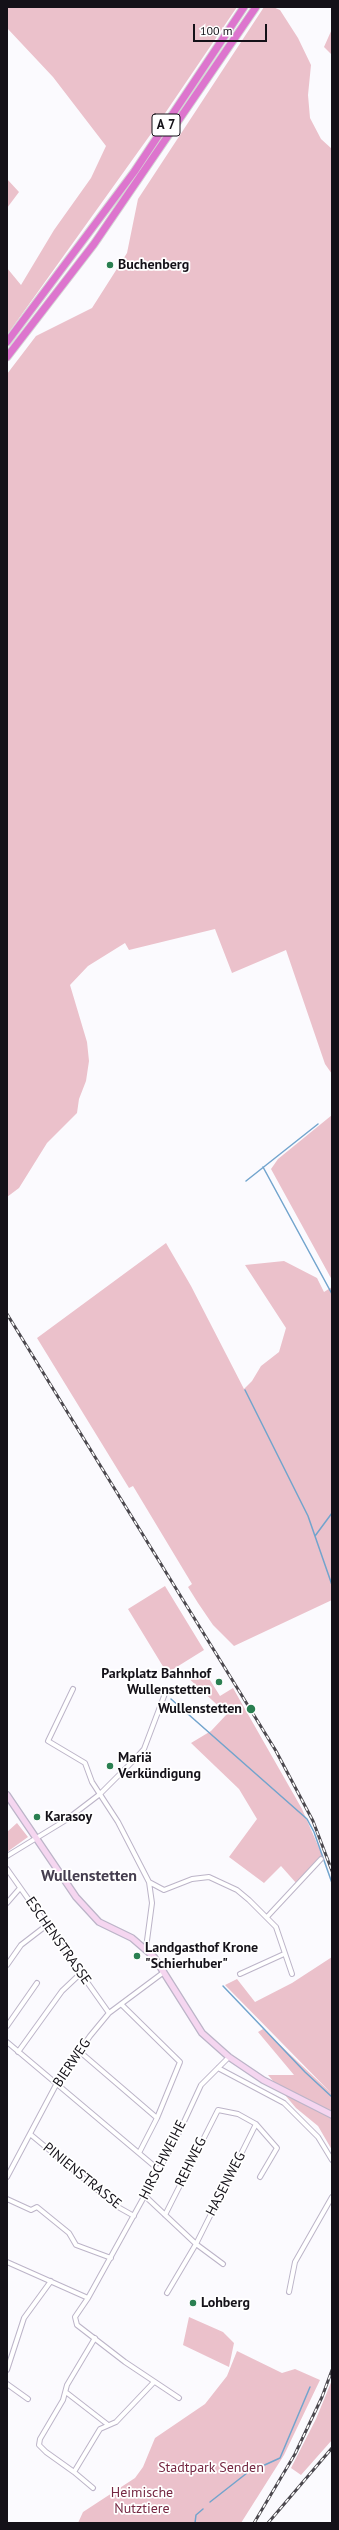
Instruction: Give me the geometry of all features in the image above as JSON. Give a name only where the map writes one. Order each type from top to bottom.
[{"type":"highway","name":"A 7","points":[[7,342],[134,172],[244,7]]},
{"type":"highway","name":"A 7","points":[[7,357],[94,244],[256,7]]},
{"type":"main road","points":[[7,1794],[76,1897],[89,1913],[109,1928],[132,1938],[146,1948],[164,1972],[199,2029],[229,2057],[263,2080],[332,2115]]},
{"type":"street","points":[[73,1689],[48,1740],[85,1763],[100,1794],[118,1822],[149,1882],[152,1903],[146,1948]]},
{"type":"street","points":[[7,1856],[37,1839],[100,1794],[144,1749],[166,1691]]},
{"type":"street","points":[[267,1917],[321,1859]]},
{"type":"street","name":"ESCHENSTRASSE","points":[[7,1869],[108,2014]]},
{"type":"street","points":[[149,1882],[164,1890],[192,1879],[214,1879],[236,1890],[267,1917],[278,1931],[284,1954],[292,1974]]},
{"type":"street","points":[[7,1903],[20,1888]]},
{"type":"street","points":[[7,1965],[21,1945],[47,1925]]},
{"type":"street","points":[[240,1974],[284,1954]]},
{"type":"street","name":"BIERWEG","points":[[7,2176],[57,2083],[79,2051],[108,2014],[164,1972]]},
{"type":"street","points":[[18,2052],[62,1991],[80,1974]]},
{"type":"street","points":[[7,2026],[37,1983]]},
{"type":"street","points":[[121,2004],[180,2062],[157,2118],[139,2153]]},
{"type":"street","points":[[7,2042],[159,2170]]},
{"type":"street","points":[[79,2051],[157,2118]]},
{"type":"street","name":"HIRSCHWEIHE","points":[[95,2338],[74,2320],[111,2258],[145,2196],[201,2085],[229,2057]]},
{"type":"street","points":[[218,2068],[284,2103],[318,2137],[332,2160]]},
{"type":"street","name":"REHWEG","points":[[165,2215],[218,2110],[238,2114],[256,2124]]},
{"type":"street","points":[[256,2124],[277,2148],[260,2177]]},
{"type":"street","name":"HASENWEG","points":[[167,2293],[196,2244],[256,2124]]},
{"type":"street","name":"PINIENSTRASSE","points":[[30,2134],[118,2207],[134,2216]]},
{"type":"street","points":[[145,2196],[196,2244],[222,2264]]},
{"type":"street","points":[[289,2292],[296,2262],[332,2197]]},
{"type":"street","points":[[7,2199],[31,2210],[37,2207],[69,2233],[76,2245],[111,2258]]},
{"type":"street","points":[[7,2262],[88,2298]]},
{"type":"street","points":[[7,2370],[24,2318],[51,2281]]},
{"type":"street","points":[[93,2488],[39,2445],[67,2393],[67,2385],[95,2338],[125,2362],[179,2398]]},
{"type":"street","points":[[74,2472],[100,2429],[107,2424],[116,2422],[154,2382]]},
{"type":"street","points":[[7,2384],[28,2399]]},
{"type":"street","points":[[67,2393],[107,2424]]},
{"type":"green space","points":[[7,7],[237,7],[153,131],[7,335],[7,268],[21,285],[54,230],[91,178],[106,146],[53,77],[7,28]]},
{"type":"green space","points":[[264,7],[273,7],[280,10],[298,38],[311,65],[308,95],[310,118],[321,139],[332,149],[332,1074],[325,1064],[286,950],[232,973],[215,929],[129,950],[125,943],[88,966],[70,985],[87,1042],[89,1061],[86,1081],[79,1099],[77,1113],[47,1143],[19,1188],[7,1197],[7,374],[36,336],[92,308],[127,253],[138,199]]},
{"type":"green space","points":[[332,29],[332,55],[324,47]]},
{"type":"green space","points":[[7,179],[19,192],[7,208]]},
{"type":"green space","points":[[332,1115],[332,1280],[271,1169],[278,1159]]},
{"type":"green space","points":[[166,1243],[191,1286],[244,1389],[252,1381],[261,1366],[279,1352],[286,1328],[245,1265],[284,1261],[317,1278],[324,1292],[332,1287],[332,1600],[234,1646],[213,1625],[198,1603],[188,1587],[192,1584],[133,1486],[129,1488],[37,1338]]},
{"type":"green space","points":[[165,1586],[204,1650],[167,1673],[128,1609]]},
{"type":"green space","points":[[191,1670],[197,1677],[204,1675],[208,1677],[220,1696],[233,1688],[302,1809],[323,1857],[297,1884],[281,1866],[264,1883],[229,1857],[257,1819],[239,1789],[191,1743],[211,1731],[227,1714],[184,1674]]},
{"type":"green space","points":[[17,1823],[28,1837],[7,1852],[7,1832]]},
{"type":"green space","points":[[332,1957],[332,2094],[225,1985],[237,1979],[255,2002],[292,1983]]},
{"type":"green space","points":[[263,2029],[332,2094],[332,2150],[318,2126],[296,2108],[268,2075],[294,2075],[258,2032]]},
{"type":"green space","points":[[189,2317],[223,2332],[234,2343],[229,2367],[183,2345]]},
{"type":"green space","name":"Stadtpark Senden","points":[[237,2351],[282,2373],[295,2369],[320,2380],[284,2455],[241,2523],[78,2523],[83,2512],[135,2478],[143,2467],[155,2438],[205,2404],[227,2376]]},
{"type":"green space","points":[[332,2380],[332,2440],[301,2475],[291,2468],[316,2419]]},
{"type":"waterway","points":[[246,1181],[318,1124]]},
{"type":"waterway","points":[[263,1167],[332,1294]]},
{"type":"waterway","points":[[245,1390],[308,1516],[332,1585]]},
{"type":"waterway","points":[[315,1536],[332,1513]]},
{"type":"waterway","points":[[171,1699],[307,1819],[314,1832],[332,1883]]},
{"type":"waterway","points":[[223,1986],[305,2072],[332,2097]]},
{"type":"waterway","points":[[210,2502],[247,2473],[280,2458],[310,2387]]},
{"type":"waterway","points":[[195,2523],[196,2515],[203,2509]]},
{"type":"railway","points":[[7,1314],[276,1751],[313,1821],[332,1871]]},
{"type":"railway","points":[[254,2523],[295,2454],[322,2397],[332,2370]]},
{"type":"railway","points":[[268,2523],[332,2448]]},
{"type":"place","name":"Buchenberg","points":[[110,265]]},
{"type":"place","name":"Parkplatz Bahnhof Wullenstetten","points":[[219,1682]]},
{"type":"place","name":"Wullenstetten","points":[[251,1709]]},
{"type":"place","name":"Mariä Verkündigung","points":[[110,1766]]},
{"type":"place","name":"Karasoy","points":[[37,1817]]},
{"type":"place","name":"Landgasthof Krone \"Schierhuber\"","points":[[137,1956]]},
{"type":"place","name":"Lohberg","points":[[193,2303]]},
{"type":"district","name":"Wullenstetten","points":[[89,1876]]},
{"type":"park label","name":"Heimische Nutztiere","points":[[142,2502]]}]
